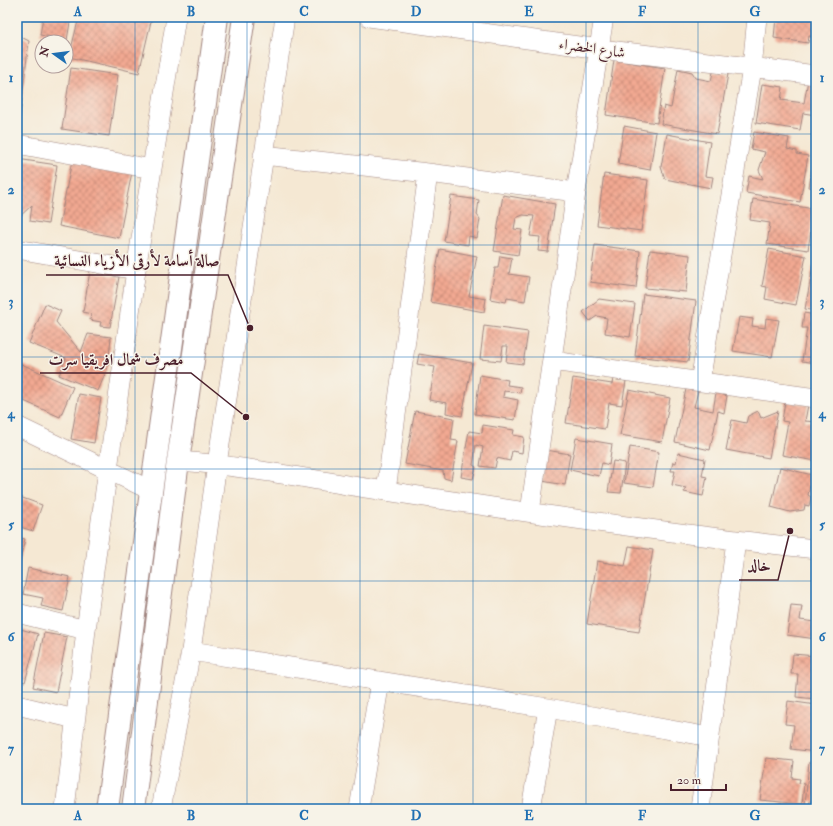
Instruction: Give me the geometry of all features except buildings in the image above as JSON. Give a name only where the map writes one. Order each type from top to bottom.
[{"type":"highway","points":[[107,809],[217,17]]},
{"type":"highway","points":[[133,809],[178,461],[244,17]]},
{"type":"street","points":[[65,809],[86,630],[108,469],[136,270],[176,17]]},
{"type":"street","points":[[161,809],[191,651],[217,464],[285,17]]},
{"type":"street","name":"شارع الخضراء","points":[[368,17],[449,23],[600,49],[816,75]]},
{"type":"street","points":[[530,512],[576,192],[604,17]]},
{"type":"street","points":[[700,382],[752,68],[757,17]]},
{"type":"street","points":[[17,144],[152,169]]},
{"type":"street","points":[[263,155],[428,173],[576,192]]},
{"type":"street","points":[[386,491],[428,173]]},
{"type":"street","points":[[17,249],[136,270]]},
{"type":"street","points":[[552,361],[816,398]]},
{"type":"street","points":[[17,426],[152,491]]},
{"type":"street","points":[[178,461],[217,464],[386,491],[736,541],[816,549]]},
{"type":"street","points":[[700,809],[736,541]]},
{"type":"street","points":[[17,613],[86,630]]},
{"type":"street","points":[[191,651],[548,708],[710,738]]},
{"type":"street","points":[[359,809],[380,681]]},
{"type":"street","points":[[17,705],[75,719]]},
{"type":"street","points":[[531,809],[548,708]]},
{"type":"place","name":"صالة أسامة لأرقى الأزياء النسائية","points":[[250,328]]},
{"type":"place","name":"مصرف شمال افريقيا سرت","points":[[246,417]]},
{"type":"place","name":"خالد","points":[[790,531]]}]
